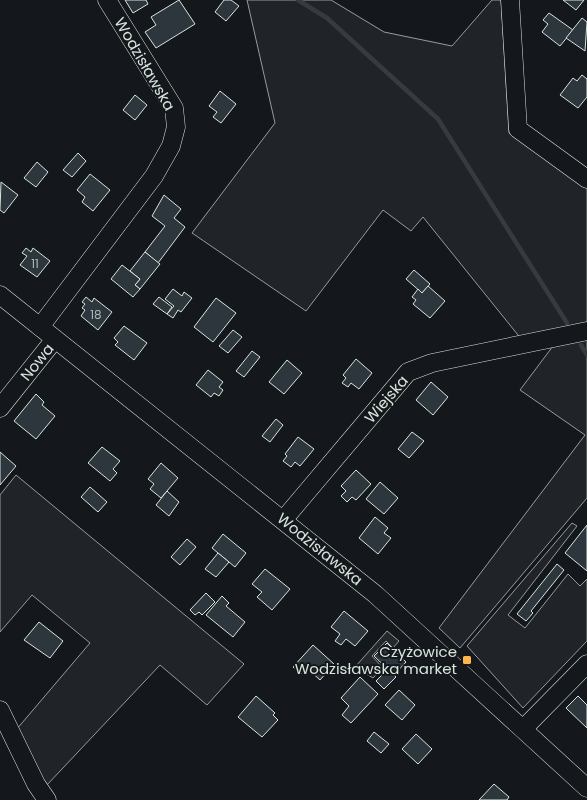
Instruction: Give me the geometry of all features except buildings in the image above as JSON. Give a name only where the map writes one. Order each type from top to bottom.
[{"type":"street","name":"Wodzisławska","points":[[40,327],[154,176],[171,146],[176,127],[174,108],[107,0]]},
{"type":"street","points":[[510,0],[518,129],[587,179]]},
{"type":"street","name":"Wodzisławska","points":[[0,295],[284,519],[375,594],[587,788]]},
{"type":"street","name":"Wiejska","points":[[284,519],[408,372],[432,363],[587,331]]},
{"type":"street","name":"Nowa","points":[[0,408],[55,339]]},
{"type":"street","points":[[523,729],[587,664]]},
{"type":"street","points":[[0,710],[36,784],[47,800]]},
{"type":"shaded area","points":[[247,0],[331,0],[384,32],[452,46],[492,0],[501,0],[509,133],[587,188],[587,325],[522,340],[423,217],[411,231],[383,210],[306,311],[192,233],[275,123]]},
{"type":"shaded area","points":[[587,340],[587,498],[460,648],[439,628],[585,435],[520,390],[553,346]]},
{"type":"shaded area","points":[[16,475],[244,664],[207,705],[160,665],[45,787],[16,730],[90,643],[32,595],[0,632],[0,495]]},
{"type":"shaded area","points":[[572,523],[577,526],[508,615],[525,628],[568,574],[580,586],[587,579],[587,641],[523,708],[467,646]]},
{"type":"shaded area","points":[[387,631],[399,641],[393,648],[386,641],[372,656],[383,668],[373,678],[355,667]]},
{"type":"waterway","points":[[298,0],[327,18],[438,119],[567,323]]},
{"type":"waterway","points":[[581,345],[587,355]]},
{"type":"place","name":"Czyżowice Wodzisławska market","points":[[467,660]]}]
